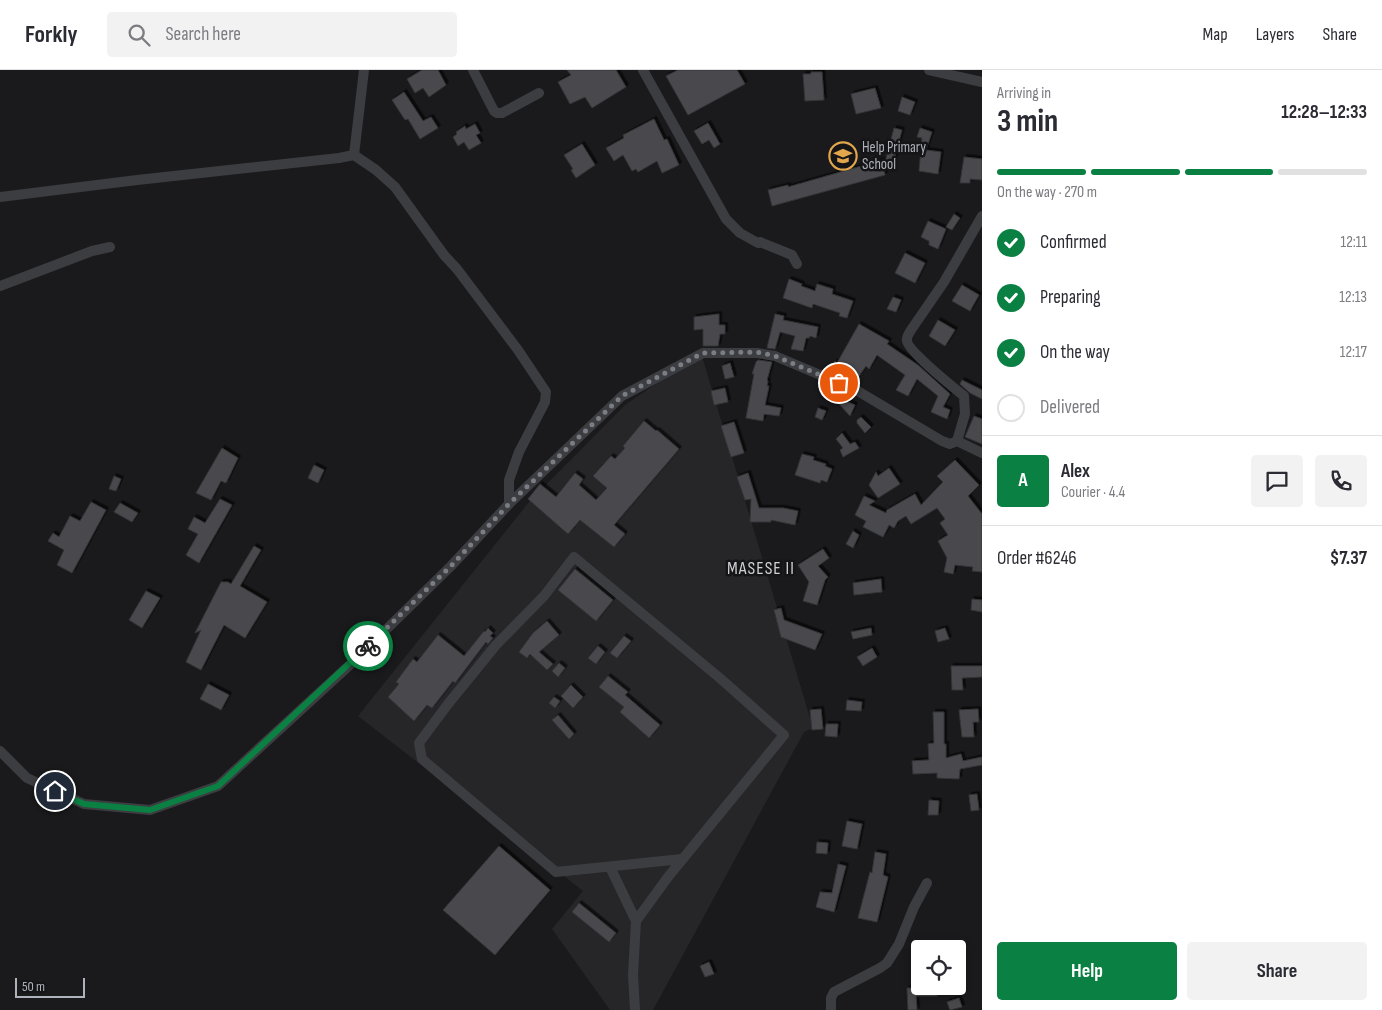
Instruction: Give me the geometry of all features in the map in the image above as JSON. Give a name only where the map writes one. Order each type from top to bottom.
[{"type":"street","points":[[354,155],[364,70]]},
{"type":"street","points":[[473,70],[494,111],[497,113],[502,113],[539,93]]},
{"type":"street","points":[[643,70],[726,218],[740,233],[758,243],[760,242],[792,256],[797,264]]},
{"type":"street","points":[[929,70],[982,82]]},
{"type":"street","points":[[0,198],[354,155],[395,187],[444,255],[457,269],[518,350],[546,392],[545,402],[519,452],[509,480],[509,504]]},
{"type":"street","points":[[957,441],[964,414],[964,396],[913,352],[908,346],[907,338],[944,282],[982,216]]},
{"type":"street","points":[[0,286],[110,246]]},
{"type":"street","points":[[0,751],[27,778],[84,804],[150,810],[218,786],[360,654],[451,566],[509,504],[622,396],[703,353],[757,352],[775,356],[856,390],[942,441],[950,444],[957,441],[982,453]]},
{"type":"street","points":[[636,920],[682,859],[784,735],[721,678],[574,557],[544,596],[496,646],[448,704],[420,743],[422,759],[556,872],[682,859]]},
{"type":"street","points":[[610,867],[636,920],[633,975],[635,1010]]},
{"type":"street","points":[[831,1010],[831,998],[834,992],[880,968],[892,957],[927,883]]},
{"type":"shaded area","points":[[701,353],[813,728],[804,732],[653,1010],[610,1010],[552,929],[583,891],[358,716],[529,502],[625,405]]},
{"type":"building","points":[[422,70],[438,70],[446,85],[429,97],[423,88],[415,93],[407,79]]},
{"type":"building","points":[[567,70],[616,70],[626,87],[592,108],[585,97],[570,104],[558,82],[571,75]]},
{"type":"building","points":[[678,70],[737,70],[745,84],[688,115],[666,76]]},
{"type":"building","points":[[811,72],[822,72],[824,100],[805,101],[803,74],[811,74]]},
{"type":"building","points":[[875,88],[881,108],[856,114],[851,94]]},
{"type":"building","points":[[404,92],[423,121],[431,117],[438,128],[420,139],[408,119],[405,120],[392,100]]},
{"type":"building","points":[[902,97],[915,102],[910,115],[898,111]]},
{"type":"building","points":[[654,119],[664,140],[667,139],[679,165],[662,173],[657,161],[638,172],[636,169],[632,171],[623,155],[614,161],[606,148],[624,138],[623,135]]},
{"type":"building","points":[[708,123],[720,144],[714,148],[709,140],[702,144],[694,131]]},
{"type":"building","points":[[475,124],[480,133],[476,135],[481,143],[469,150],[464,142],[458,146],[453,137],[457,134],[456,132],[465,126],[466,129]]},
{"type":"building","points":[[894,128],[902,130],[892,168],[884,170],[885,175],[772,206],[768,190],[788,185],[788,187],[886,159]]},
{"type":"building","points":[[920,128],[932,132],[926,150],[941,152],[938,174],[919,171],[922,138],[917,137]]},
{"type":"building","points":[[582,144],[595,165],[576,178],[571,170],[573,169],[564,155]]},
{"type":"building","points":[[964,157],[982,159],[982,180],[970,179],[970,183],[960,183]]},
{"type":"building","points":[[954,214],[960,218],[952,230],[946,227]]},
{"type":"building","points":[[928,221],[946,229],[938,249],[929,245],[929,241],[921,237]]},
{"type":"building","points":[[905,253],[925,263],[915,283],[895,273]]},
{"type":"building","points":[[789,279],[815,291],[817,284],[833,289],[832,294],[853,301],[847,318],[839,316],[840,313],[813,304],[812,308],[783,298]]},
{"type":"building","points":[[962,285],[979,295],[970,311],[952,301]]},
{"type":"building","points":[[893,297],[901,300],[896,312],[887,309]]},
{"type":"building","points":[[719,314],[719,325],[725,325],[725,334],[720,334],[718,346],[703,346],[703,329],[694,330],[694,317]]},
{"type":"building","points":[[775,314],[784,316],[783,320],[818,327],[816,338],[810,336],[806,338],[803,351],[791,349],[795,336],[780,332],[775,349],[767,348]]},
{"type":"building","points":[[938,320],[955,330],[945,346],[929,336]]},
{"type":"building","points":[[859,324],[889,341],[887,344],[918,365],[950,394],[943,407],[950,410],[947,419],[931,412],[938,396],[917,379],[908,396],[896,390],[905,375],[877,355],[869,369],[866,366],[856,378],[844,371],[842,375],[832,369],[835,361],[837,363]]},
{"type":"building","points":[[758,360],[772,362],[767,380],[767,386],[769,386],[765,405],[781,408],[779,416],[764,414],[763,421],[746,418],[754,374],[752,374]]},
{"type":"building","points":[[730,363],[734,377],[725,379],[722,366]]},
{"type":"building","points":[[962,380],[982,390],[982,399],[970,393],[960,384]]},
{"type":"building","points":[[725,388],[728,402],[714,405],[711,391]]},
{"type":"building","points":[[831,395],[855,405],[850,416]]},
{"type":"building","points":[[818,408],[826,411],[822,420],[815,417]]},
{"type":"building","points":[[974,416],[982,419],[982,444],[965,437]]},
{"type":"building","points":[[861,417],[871,427],[865,433],[857,423],[857,420]]},
{"type":"building","points":[[644,421],[679,449],[614,525],[625,534],[614,547],[580,520],[568,534],[528,499],[540,484],[556,497],[575,473],[583,479],[579,485],[596,500],[607,488],[593,476],[611,456],[615,459],[625,448],[623,446]]},
{"type":"building","points":[[734,422],[744,453],[731,457],[721,426]]},
{"type":"building","points":[[842,433],[850,444],[855,442],[859,448],[843,457],[840,450],[843,448],[836,439]]},
{"type":"building","points":[[222,448],[238,458],[226,483],[221,481],[211,500],[196,493]]},
{"type":"building","points":[[802,454],[814,457],[813,460],[826,464],[825,466],[832,469],[827,482],[821,480],[820,483],[795,475]]},
{"type":"building","points":[[955,460],[979,485],[968,496],[982,514],[982,572],[972,571],[973,567],[955,565],[953,574],[944,572],[947,558],[938,541],[948,535],[940,523],[945,519],[937,508],[911,524],[906,516],[898,521],[894,528],[889,525],[883,537],[863,527],[866,521],[855,515],[864,496],[875,501],[869,505],[886,513],[887,510],[915,494],[921,505],[943,482],[937,476]]},
{"type":"building","points":[[314,465],[324,470],[318,483],[308,478]]},
{"type":"building","points":[[889,468],[900,484],[878,498],[869,485],[876,472],[878,476]]},
{"type":"building","points":[[748,473],[759,508],[783,508],[798,511],[795,525],[771,520],[771,522],[750,522],[751,499],[745,500],[737,477]]},
{"type":"building","points":[[114,476],[121,479],[116,491],[109,489]]},
{"type":"building","points":[[220,499],[232,505],[199,563],[186,555],[198,534],[188,529],[194,517],[205,523]]},
{"type":"building","points":[[91,502],[106,510],[72,573],[57,565],[64,550],[48,541],[53,533],[59,537],[70,516],[80,521]]},
{"type":"building","points":[[120,503],[138,513],[132,522],[114,512]]},
{"type":"building","points":[[853,531],[859,535],[853,548],[846,544]]},
{"type":"building","points":[[254,546],[261,550],[240,586],[267,602],[245,638],[224,625],[201,670],[186,662],[201,630],[195,633],[221,582],[231,584]]},
{"type":"building","points":[[823,549],[829,558],[818,566],[828,577],[825,580],[817,605],[803,601],[809,582],[798,565]]},
{"type":"building","points":[[575,569],[613,600],[596,621],[558,590]]},
{"type":"building","points":[[881,579],[882,592],[854,595],[853,583]]},
{"type":"building","points":[[146,591],[160,598],[142,628],[129,620]]},
{"type":"building","points":[[972,599],[982,600],[982,612],[971,610]]},
{"type":"building","points":[[781,608],[784,620],[822,634],[815,650],[781,637],[774,610]]},
{"type":"building","points":[[547,621],[559,635],[539,652],[553,664],[547,670],[530,654],[527,658],[519,652],[533,633]]},
{"type":"building","points":[[488,628],[493,633],[490,636],[493,638],[488,644],[486,642],[455,683],[453,681],[432,708],[427,705],[414,721],[388,697],[399,684],[396,682],[413,659],[417,662],[438,635],[464,656]]},
{"type":"building","points":[[871,628],[872,635],[853,639],[851,632]]},
{"type":"building","points":[[945,628],[949,639],[938,642],[935,631]]},
{"type":"building","points":[[624,636],[631,641],[617,658],[610,653]]},
{"type":"building","points":[[598,646],[605,652],[596,664],[588,658]]},
{"type":"building","points":[[872,648],[877,657],[863,666],[857,657]]},
{"type":"building","points":[[559,663],[565,668],[558,677],[552,671]]},
{"type":"building","points":[[951,666],[982,666],[982,677],[962,678],[963,690],[952,690]]},
{"type":"building","points":[[608,676],[628,692],[625,695],[660,725],[649,738],[620,712],[624,707],[599,687]]},
{"type":"building","points":[[208,684],[229,695],[221,710],[200,699]]},
{"type":"building","points":[[571,685],[583,697],[573,708],[561,696]]},
{"type":"building","points":[[554,697],[560,701],[555,708],[549,703]]},
{"type":"building","points":[[847,700],[862,702],[861,711],[846,710]]},
{"type":"building","points":[[821,709],[823,729],[812,730],[810,710]]},
{"type":"building","points":[[978,709],[979,722],[973,722],[974,737],[962,737],[959,710]]},
{"type":"building","points":[[933,712],[944,712],[946,758],[961,754],[963,761],[982,757],[982,765],[960,769],[959,779],[937,778],[937,773],[913,774],[912,761],[929,760],[928,744],[934,743]]},
{"type":"building","points":[[558,715],[574,734],[569,739],[552,720]]},
{"type":"building","points":[[826,724],[838,724],[837,737],[825,736]]},
{"type":"building","points":[[977,794],[979,810],[971,811],[969,795]]},
{"type":"building","points":[[929,800],[939,801],[938,815],[928,815]]},
{"type":"building","points":[[847,821],[862,824],[857,849],[842,846]]},
{"type":"building","points":[[817,842],[828,843],[827,854],[816,853]]},
{"type":"building","points":[[499,846],[550,890],[495,955],[443,910]]},
{"type":"building","points":[[875,852],[886,854],[883,875],[888,877],[877,922],[858,918],[870,872],[872,873]]},
{"type":"building","points":[[838,864],[846,866],[834,912],[816,907],[820,892],[832,893]]},
{"type":"building","points":[[579,903],[616,933],[609,942],[572,912]]},
{"type":"building","points":[[709,962],[714,974],[705,977],[700,966]]},
{"type":"building","points":[[907,988],[911,988],[911,995],[937,996],[916,996],[917,1010],[908,1010]]},
{"type":"building","points":[[959,998],[962,1007],[950,1010],[947,1002]]},
{"type":"way so far","points":[[368,646],[451,566],[509,504],[622,396],[703,353],[757,352],[775,356],[839,383]]},
{"type":"place","name":"Help Primary School","points":[[843,156]]},
{"type":"district","name":"MASESE II","points":[[761,568]]},
{"type":"route","points":[[55,791],[84,804],[150,810],[218,786],[368,646]]}]
